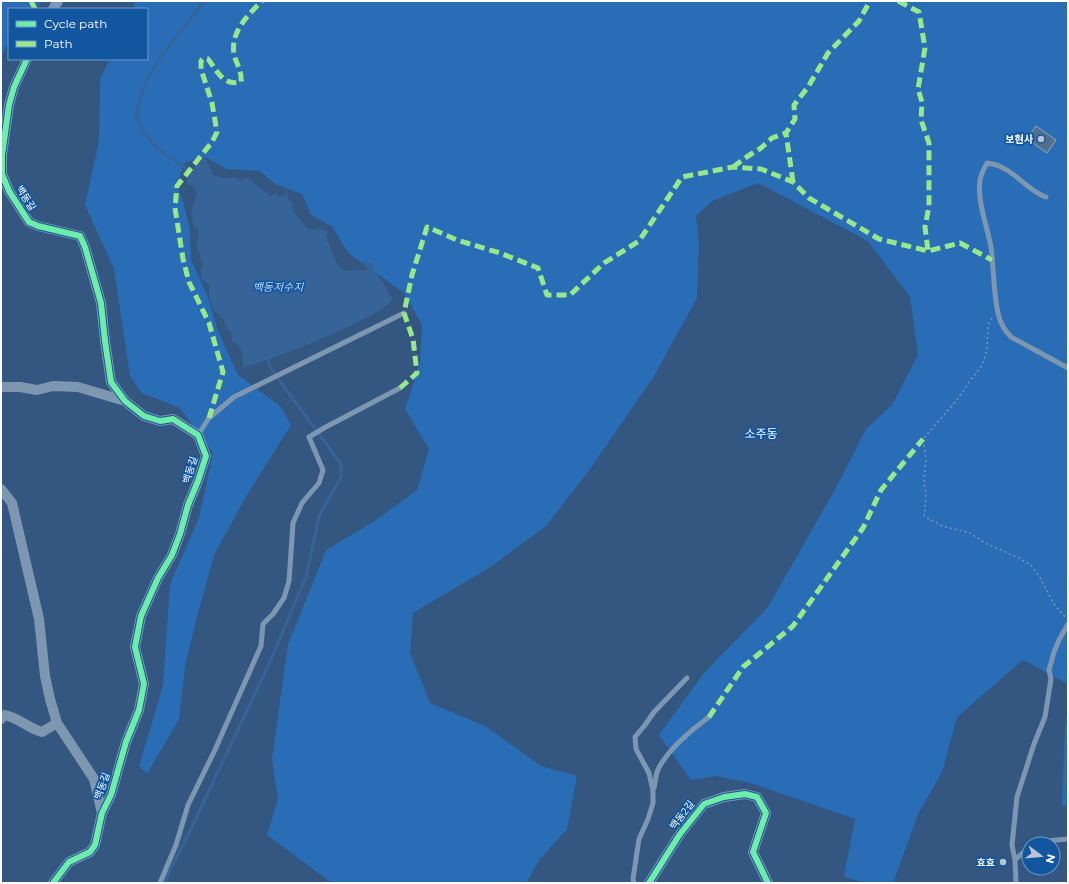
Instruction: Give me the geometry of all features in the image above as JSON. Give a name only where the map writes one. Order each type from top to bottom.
[{"type":"street","name":"백동길","points":[[27,60],[14,87],[9,105],[2,155],[2,174],[9,191],[29,222],[38,226],[80,236],[85,247],[101,303],[111,382],[125,402],[144,416],[160,420],[173,419],[198,435],[206,456],[172,555],[158,578],[141,616],[135,647],[144,684],[139,710],[126,742],[111,795],[102,813],[95,845],[90,852],[69,862],[53,883]]},
{"type":"street","points":[[1,387],[20,387],[37,390],[53,386],[78,387],[125,402]]},
{"type":"street","points":[[1,489],[12,504],[39,619],[45,676],[57,723],[94,779],[102,813]]},
{"type":"street","points":[[1,718],[4,715],[10,716],[37,731],[42,732],[57,723]]},
{"type":"street","name":"백동2길","points":[[649,883],[680,834],[704,804],[724,797],[745,794],[757,797],[766,814],[753,852],[768,883]]},
{"type":"lane","points":[[1046,197],[1036,193],[1011,172],[999,166],[987,163],[983,170],[980,180],[980,194],[990,246],[998,315],[1004,330],[1010,337],[1068,368]]},
{"type":"lane","points":[[198,435],[209,418],[234,397],[404,313]]},
{"type":"lane","points":[[160,883],[176,845],[188,805],[214,752],[260,646],[263,624],[273,614],[284,598],[289,581],[293,523],[302,502],[319,484],[323,470],[309,437],[400,388]]},
{"type":"lane","points":[[1016,883],[1015,860],[1012,845],[1018,798],[1034,744],[1045,717],[1051,679],[1049,670],[1054,652],[1058,640],[1068,624]]},
{"type":"lane","points":[[653,791],[649,773],[636,749],[635,737],[646,725],[654,712],[687,678]]},
{"type":"lane","points":[[634,883],[633,879],[639,839],[652,809],[653,791],[657,772],[664,760],[689,733],[709,717]]},
{"type":"lane","points":[[1015,860],[1021,854]]},
{"type":"path","points":[[997,307],[988,326],[987,350],[983,364],[957,400],[923,439],[926,460],[924,479],[926,496],[924,516],[942,526],[970,533],[985,543],[1031,565],[1040,576],[1054,604],[1063,615],[1068,617]]},
{"type":"shaded area","points":[[1,1],[43,1],[36,8],[8,8],[8,43],[1,56]]},
{"type":"shaded area","points":[[135,1],[1068,1],[1068,684],[1023,660],[957,717],[942,772],[918,814],[893,883],[864,883],[844,876],[855,819],[751,783],[716,776],[691,780],[659,735],[704,673],[768,607],[839,482],[866,429],[892,405],[918,355],[910,297],[868,241],[758,183],[712,201],[696,216],[699,243],[697,298],[654,376],[590,469],[546,526],[489,568],[413,613],[410,653],[430,703],[485,726],[541,766],[577,776],[567,829],[540,859],[526,883],[332,883],[267,835],[278,799],[272,759],[288,644],[326,550],[373,522],[417,490],[429,449],[405,409],[420,363],[422,325],[404,293],[351,255],[342,244],[333,227],[311,215],[302,194],[275,184],[260,171],[227,169],[205,157],[184,163],[177,186],[184,204],[190,231],[191,259],[209,300],[218,331],[238,375],[280,406],[291,425],[248,493],[214,555],[185,666],[179,719],[147,774],[139,766],[163,686],[170,584],[199,518],[213,453],[180,408],[142,393],[130,376],[114,269],[85,205],[99,140],[100,79],[110,60],[148,60],[148,8],[133,8]]},
{"type":"shaded area","points":[[1068,708],[1068,805],[1062,806],[1065,729]]},
{"type":"water","name":"백동저수지","points":[[205,157],[213,175],[225,179],[235,177],[241,181],[247,178],[271,196],[276,193],[279,197],[285,195],[287,191],[288,199],[294,204],[292,207],[293,211],[307,228],[316,230],[320,227],[321,230],[329,232],[326,235],[327,242],[329,243],[335,260],[341,268],[347,271],[363,271],[367,269],[367,266],[363,261],[373,263],[373,267],[377,275],[385,286],[389,295],[393,298],[386,306],[370,316],[324,338],[243,368],[243,355],[241,349],[231,340],[232,334],[226,327],[224,320],[214,310],[210,300],[210,286],[202,280],[201,270],[203,265],[196,244],[199,237],[198,230],[194,227],[191,212],[197,195],[195,188],[188,184],[186,176]]},
{"type":"building","name":"보현사","points":[[1036,126],[1056,140],[1047,153],[1027,139]]},
{"type":"waterway","points":[[193,173],[151,142],[140,125],[137,112],[142,91],[148,77],[166,50],[205,1]]},
{"type":"waterway","points":[[165,883],[269,664],[306,577],[319,516],[341,477],[341,464],[282,384],[269,365],[267,356]]},
{"type":"marked path","points":[[31,1],[34,8]]},
{"type":"marked path","points":[[209,418],[223,372],[209,323],[189,282],[183,259],[175,208],[177,186],[212,142],[217,132],[212,103],[201,69],[201,61],[204,58],[208,59],[225,80],[235,83],[241,82],[240,73],[235,58],[234,41],[240,26],[262,1]]},
{"type":"marked path","points":[[793,182],[786,133],[795,119],[794,105],[808,87],[828,53],[859,21],[870,1]]},
{"type":"marked path","points":[[898,1],[919,12],[925,48],[918,89],[922,102],[921,120],[929,143],[929,206],[925,227],[928,251]]},
{"type":"marked path","points":[[733,167],[761,148],[772,138],[786,133]]},
{"type":"marked path","points":[[400,388],[417,373],[413,339],[404,313],[412,275],[427,227],[457,240],[500,253],[538,268],[547,295],[570,295],[604,263],[639,241],[682,177],[733,167],[761,169],[793,182],[809,198],[879,239],[928,251],[960,243],[992,260]]},
{"type":"marked path","points":[[709,717],[743,667],[793,626],[863,528],[881,490],[923,439]]},
{"type":"cycle path","points":[[27,60],[14,87],[9,105],[2,155],[2,174],[9,191],[29,222],[38,226],[80,236],[85,247],[101,303],[111,382],[125,401],[144,416],[160,421],[173,419],[198,435],[206,456],[172,555],[158,578],[141,616],[135,647],[144,684],[139,710],[126,742],[111,795],[102,813],[95,845],[90,852],[69,862],[53,883]]},
{"type":"cycle path","points":[[649,883],[680,834],[704,804],[724,797],[745,794],[757,797],[766,813],[753,852],[768,883]]},
{"type":"place","name":"보현사","points":[[1041,139]]},
{"type":"place","name":"효효","points":[[1003,862]]},
{"type":"district","name":"소주동","points":[[761,433]]}]
